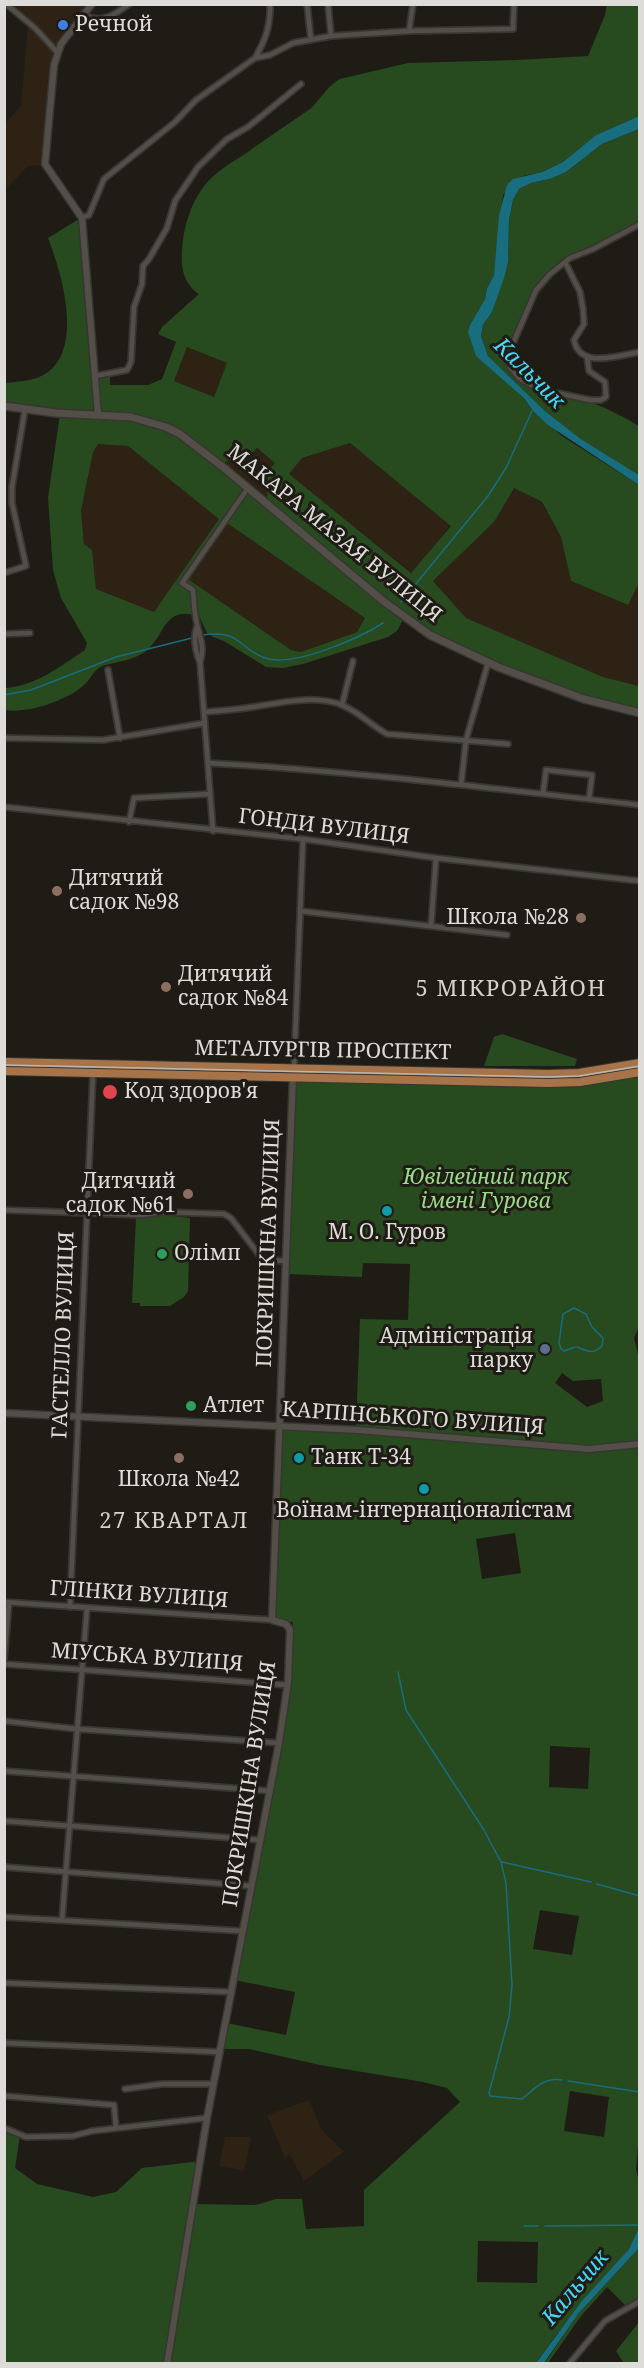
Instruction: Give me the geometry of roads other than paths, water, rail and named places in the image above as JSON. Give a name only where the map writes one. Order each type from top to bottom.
[{"type":"main road","name":"МАКАРА МАЗАЯ ВУЛИЦЯ","points":[[4,406],[131,417],[166,427],[193,443],[404,617],[430,635],[488,663],[584,699],[639,713]]},
{"type":"main road","name":"МЕТАЛУРГІВ ПРОСПЕКТ","points":[[4,1062],[93,1068],[558,1083],[639,1072]]},
{"type":"main road","name":"МЕТАЛУРГІВ ПРОСПЕКТ","points":[[294,1073],[558,1074],[639,1063]]},
{"type":"main road","name":"МЕТАЛУРГІВ ПРОСПЕКТ","points":[[4,1071],[93,1068]]},
{"type":"street","points":[[6,4],[35,28],[57,52]]},
{"type":"street","points":[[92,4],[57,52],[45,164],[82,218],[98,415]]},
{"type":"street","points":[[84,15],[92,19],[104,19],[129,4]]},
{"type":"street","points":[[255,58],[269,28],[270,4]]},
{"type":"street","points":[[307,4],[311,40]]},
{"type":"street","points":[[328,4],[331,36]]},
{"type":"street","points":[[409,31],[413,4]]},
{"type":"street","points":[[82,218],[89,214],[104,179],[175,122],[196,100],[255,58],[270,55],[293,43],[331,36],[409,31],[513,29],[514,4]]},
{"type":"street","points":[[95,376],[127,370],[131,362],[134,307],[142,284],[142,266],[149,259],[167,228],[175,201],[198,167],[227,139],[248,127],[302,84]]},
{"type":"street","points":[[587,357],[589,371],[605,382],[606,397],[603,399],[590,400],[533,387],[518,377],[507,360],[521,322],[538,287],[573,256],[593,249],[639,224]]},
{"type":"street","points":[[565,262],[580,292],[584,324],[574,344],[582,354],[587,357],[609,359],[639,352]]},
{"type":"street","points":[[4,573],[26,566],[12,503],[12,487],[25,408]]},
{"type":"street","points":[[213,831],[200,662],[203,655],[199,641],[193,590],[182,583],[248,488]]},
{"type":"street","points":[[4,634],[30,633]]},
{"type":"street","points":[[342,705],[353,661]]},
{"type":"street","points":[[460,785],[466,741],[488,663]]},
{"type":"street","points":[[108,670],[120,738]]},
{"type":"street","points":[[204,712],[289,701],[308,701],[342,705],[375,728],[400,736],[508,744]]},
{"type":"street","points":[[4,738],[85,740],[120,738],[205,723]]},
{"type":"street","points":[[208,763],[266,766],[639,805]]},
{"type":"street","points":[[543,794],[546,770],[592,775],[589,800]]},
{"type":"street","points":[[129,822],[134,798],[210,794]]},
{"type":"street","name":"ГОНДИ ВУЛИЦЯ","points":[[4,807],[303,839],[436,858],[639,881]]},
{"type":"street","name":"ПОКРИШКІНА ВУЛИЦЯ","points":[[167,2364],[207,2118],[271,1791],[287,1685],[290,1630],[286,1623],[272,1620],[303,839]]},
{"type":"street","points":[[430,926],[436,858]]},
{"type":"street","points":[[300,911],[507,935]]},
{"type":"street","name":"ГАСТЕЛЛО ВУЛИЦЯ","points":[[70,1607],[93,1068]]},
{"type":"street","points":[[4,1210],[224,1214],[231,1218],[263,1260],[286,1261]]},
{"type":"street","name":"КАРПІНСЬКОГО ВУЛИЦЯ","points":[[4,1413],[280,1425],[589,1449],[639,1444]]},
{"type":"street","name":"ГЛІНКИ ВУЛИЦЯ","points":[[7,1603],[272,1620]]},
{"type":"street","name":"МІУСЬКА ВУЛИЦЯ","points":[[7,1603],[4,1662],[287,1685]]},
{"type":"street","points":[[62,1920],[87,1608]]},
{"type":"street","points":[[4,1721],[77,1730],[279,1743]]},
{"type":"street","points":[[4,1771],[271,1791]]},
{"type":"street","points":[[4,1821],[261,1840]]},
{"type":"street","points":[[4,1867],[252,1886]]},
{"type":"street","points":[[4,1917],[243,1931]]},
{"type":"street","points":[[4,1983],[232,1992]]},
{"type":"street","points":[[4,2043],[220,2052]]},
{"type":"street","points":[[125,2089],[162,2084],[214,2084]]},
{"type":"street","points":[[4,2096],[114,2105],[116,2128]]},
{"type":"street","points":[[4,2128],[20,2135],[33,2137],[73,2136],[116,2128],[207,2118]]},
{"type":"street","points":[[569,2364],[605,2321],[639,2301]]},
{"type":"water","points":[[639,116],[639,129],[602,144],[566,172],[519,189],[513,200],[509,220],[508,262],[504,278],[492,312],[483,325],[481,336],[488,356],[545,411],[581,439],[639,475],[639,485],[548,425],[533,411],[524,398],[476,356],[468,332],[494,275],[499,215],[507,185],[513,179],[542,172],[563,162],[596,135]]},
{"type":"water","points":[[639,2228],[639,2248],[578,2314],[544,2363],[536,2363],[582,2301],[629,2249]]},
{"type":"waterway","name":"Кальчик","points":[[401,602],[488,496],[506,468],[532,411]]},
{"type":"waterway","points":[[202,635],[215,634],[232,637],[256,654],[277,660],[292,659],[325,650],[383,623]]},
{"type":"waterway","points":[[4,695],[31,690],[116,657],[192,638]]},
{"type":"waterway","points":[[575,1347],[564,1351],[559,1343],[563,1314],[574,1308],[586,1314],[592,1327],[603,1338],[602,1346],[596,1351],[577,1347]]},
{"type":"waterway","points":[[398,1672],[406,1710],[484,1830],[501,1862],[506,1883],[512,1985],[509,2017],[490,2096],[522,2099],[545,2082],[562,2080]]},
{"type":"waterway","points":[[502,1862],[591,1882]]},
{"type":"waterway","points":[[597,1884],[640,1896]]},
{"type":"waterway","points":[[568,2081],[640,2092]]},
{"type":"waterway","points":[[545,2226],[640,2225]]},
{"type":"waterway","points":[[524,2226],[538,2226]]},
{"type":"tram line","points":[[4,1065],[548,1077],[579,1076],[640,1066]]},
{"type":"place","name":"Речной","points":[[63,25]]},
{"type":"place","name":"Дитячий садок №98","points":[[57,891]]},
{"type":"place","name":"Школа №28","points":[[581,918]]},
{"type":"place","name":"Дитячий садок №84","points":[[166,987]]},
{"type":"place","name":"Код здоров'я","points":[[110,1092]]},
{"type":"place","name":"Дитячий садок №61","points":[[188,1194]]},
{"type":"place","name":"М. О. Гуров","points":[[387,1211]]},
{"type":"place","name":"Олімп","points":[[162,1254]]},
{"type":"place","name":"Адміністрація парку","points":[[545,1349]]},
{"type":"place","name":"Атлет","points":[[191,1406]]},
{"type":"place","name":"Школа №42","points":[[179,1458]]},
{"type":"place","name":"Танк Т-34","points":[[299,1458]]},
{"type":"place","name":"Воїнам-інтернаціоналістам","points":[[424,1489]]},
{"type":"district","name":"5 МІКРОРАЙОН","points":[[511,990]]},
{"type":"district","name":"27 КВАРТАЛ","points":[[174,1522]]},
{"type":"park label","name":"Ювілейний парк імені Гурова","points":[[486,1190]]}]
